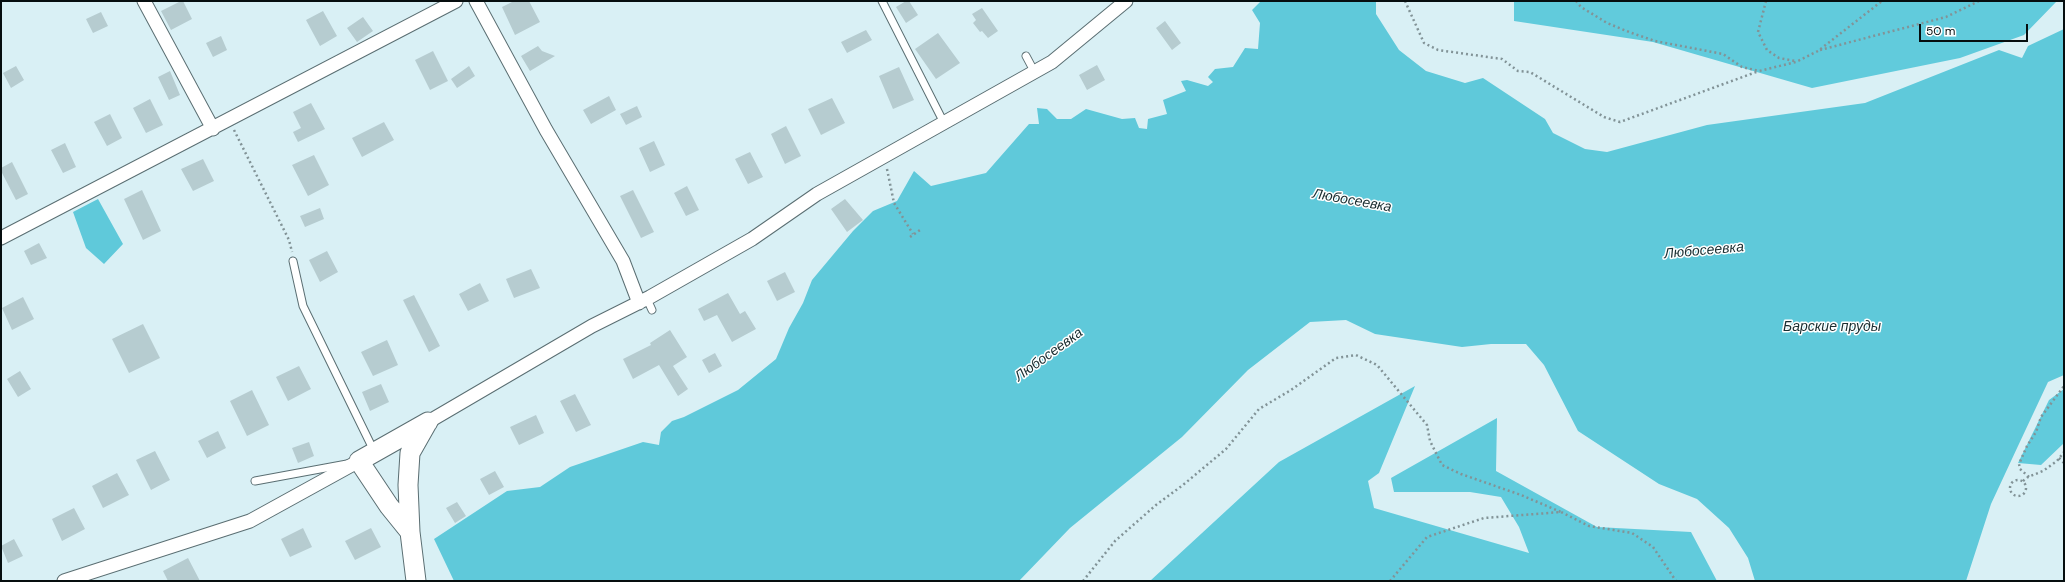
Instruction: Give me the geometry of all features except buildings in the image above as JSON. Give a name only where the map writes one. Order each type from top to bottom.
[{"type":"street","points":[[144,1],[213,129]]},
{"type":"street","points":[[1,238],[229,121],[456,1]]},
{"type":"street","points":[[476,1],[546,130],[623,261],[646,304]]},
{"type":"street","points":[[64,581],[250,521],[428,422],[592,326],[646,304],[752,239],[817,194],[943,121],[1052,62],[1126,1]]},
{"type":"street","points":[[416,581],[410,532],[408,485],[410,453],[428,422]]},
{"type":"street","points":[[392,442],[410,453]]},
{"type":"street","points":[[366,457],[389,506],[410,532]]},
{"type":"lane","points":[[882,1],[943,121]]},
{"type":"lane","points":[[1026,56],[1034,72]]},
{"type":"lane","points":[[255,481],[366,457],[303,306],[293,261]]},
{"type":"path","points":[[1405,1],[1424,44],[1438,50],[1502,59],[1518,71],[1530,72],[1604,117],[1620,122],[1759,71],[1796,62],[1818,51],[1882,1]]},
{"type":"path","points":[[1576,1],[1581,7],[1607,23],[1629,32],[1654,41],[1723,54],[1742,67],[1759,71]]},
{"type":"path","points":[[1766,1],[1758,32],[1767,50],[1779,58],[1796,62]]},
{"type":"path","points":[[1818,51],[1946,17],[1979,1]]},
{"type":"path","points":[[229,121],[289,240],[293,261]]},
{"type":"path","points":[[882,157],[889,174],[894,203],[913,234]]},
{"type":"path","points":[[910,237],[920,230]]},
{"type":"path","points":[[1083,581],[1115,541],[1156,505],[1183,485],[1226,449],[1259,409],[1291,390],[1336,358],[1356,355],[1377,365],[1428,425],[1430,441],[1442,465],[1461,474],[1521,495],[1589,526],[1632,533],[1653,547],[1676,581]]},
{"type":"path","points":[[2029,477],[2020,469],[2019,464],[2027,446],[2036,432],[2041,417],[2064,386]]},
{"type":"path","points":[[2023,482],[2026,489],[2022,495],[2019,496],[2011,493],[2013,482],[2023,482],[2029,477],[2043,471],[2064,452]]},
{"type":"path","points":[[2059,458],[2064,463]]},
{"type":"path","points":[[1390,581],[1427,537],[1484,518],[1561,512]]},
{"type":"shaded area","points":[[1514,1],[2057,1],[2024,35],[1960,58],[1812,88],[1653,42],[1514,21]]},
{"type":"shaded area","points":[[1415,386],[1379,473],[1368,481],[1374,508],[1529,553],[1519,527],[1501,497],[1470,492],[1394,492],[1391,478],[1497,418],[1496,471],[1597,527],[1691,532],[1717,581],[1150,581],[1279,462]]},
{"type":"shaded area","points":[[2064,389],[2064,445],[2063,444],[2041,465],[2018,463],[2049,400]]},
{"type":"water","name":"Барские пруды","points":[[1261,1],[1376,1],[1376,14],[1399,50],[1426,71],[1465,83],[1483,78],[1545,119],[1553,133],[1585,149],[1607,152],[1707,125],[1865,103],[1999,50],[2022,58],[2028,46],[2064,29],[2064,375],[2048,382],[1991,504],[1966,581],[1755,581],[1748,558],[1729,528],[1697,499],[1659,484],[1578,431],[1544,365],[1526,344],[1491,344],[1462,347],[1375,334],[1346,320],[1310,322],[1248,370],[1182,437],[1070,528],[1019,581],[454,581],[434,539],[507,491],[540,487],[570,467],[643,442],[659,445],[661,432],[672,421],[684,417],[738,390],[776,359],[789,328],[803,303],[812,280],[853,231],[873,211],[897,201],[914,171],[931,186],[986,173],[1029,124],[1039,124],[1037,108],[1047,109],[1057,119],[1071,119],[1086,109],[1122,119],[1135,118],[1139,128],[1147,129],[1148,119],[1167,114],[1163,100],[1186,91],[1181,81],[1187,80],[1208,86],[1213,82],[1208,77],[1215,69],[1233,67],[1245,48],[1258,49],[1260,23],[1252,10]]},
{"type":"water","points":[[98,199],[123,244],[104,264],[86,248],[73,212]]},
{"type":"water label","name":"Любосеевка","points":[[1352,201]]},
{"type":"water label","name":"Любосеевка","points":[[1704,251]]},
{"type":"water label","name":"Любосеевка","points":[[1049,355]]}]
